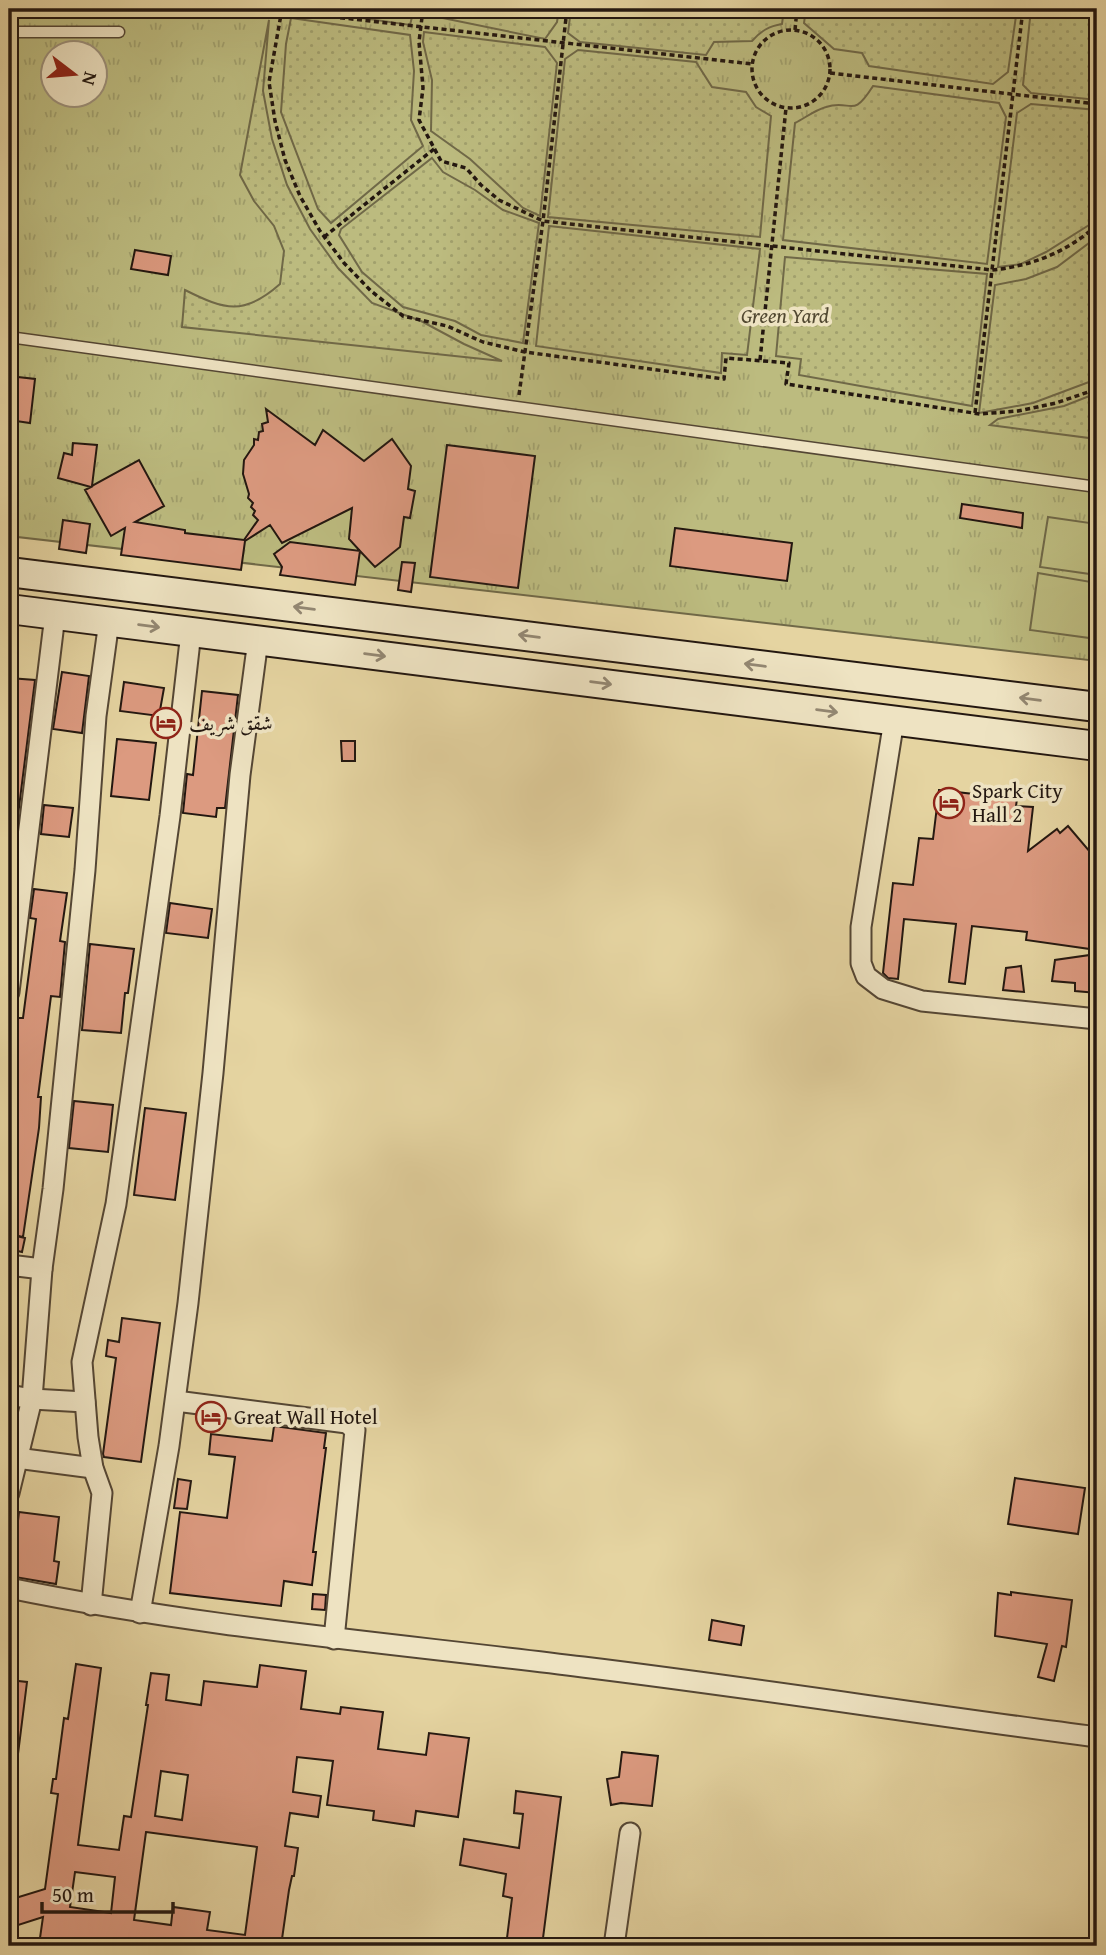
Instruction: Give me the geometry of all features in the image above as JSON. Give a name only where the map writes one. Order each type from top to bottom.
[{"type":"street","points":[[9,572],[1097,707]]},
{"type":"street","points":[[9,609],[1097,746]]},
{"type":"street","points":[[9,992],[16,874],[55,614]]},
{"type":"street","points":[[9,1493],[12,1457],[32,1399],[42,1269],[53,1189],[85,870],[96,716],[109,621]]},
{"type":"street","points":[[91,1605],[102,1493],[93,1468],[82,1362],[116,1204],[170,816],[191,632]]},
{"type":"street","points":[[140,1613],[176,1401],[213,1073],[240,775],[258,640]]},
{"type":"street","points":[[894,720],[861,927],[861,963],[866,976],[883,989],[922,1001],[1097,1019]]},
{"type":"street","points":[[9,1265],[42,1269]]},
{"type":"street","points":[[9,1395],[85,1402]]},
{"type":"street","points":[[176,1401],[347,1423],[355,1430],[334,1639]]},
{"type":"street","points":[[12,1457],[93,1468]]},
{"type":"street","points":[[9,1588],[140,1613],[334,1639],[628,1672],[1097,1737]]},
{"type":"street","points":[[614,1946],[630,1833]]},
{"type":"lane","points":[[9,32],[119,32]]},
{"type":"lane","points":[[9,337],[1097,487]]},
{"type":"path","points":[[423,9],[419,65],[423,88],[419,120],[434,149],[441,161],[466,168],[499,200],[543,221],[992,270],[1044,259],[1074,243],[1097,225]]},
{"type":"path","points":[[517,407],[543,221],[567,9]]},
{"type":"path","points":[[795,30],[797,9]]},
{"type":"path","points":[[975,413],[1023,9]]},
{"type":"path","points":[[752,64],[281,10],[269,82],[285,160],[300,196],[324,237],[344,263],[371,291],[402,316],[447,326],[483,342],[525,352],[724,379],[726,358],[789,363],[786,384],[975,413],[1030,409],[1097,389]]},
{"type":"path","points":[[795,30],[807,33],[825,50],[830,74],[819,96],[810,103],[786,108],[764,98],[757,88],[752,64],[755,53],[772,35],[795,30]]},
{"type":"path","points":[[830,74],[1097,104]]},
{"type":"path","points":[[760,361],[786,108]]},
{"type":"path","points":[[324,237],[434,149]]},
{"type":"green space","name":"Green Yard","points":[[9,9],[1097,9],[1097,661],[9,536]]},
{"type":"green space","points":[[300,9],[414,9],[410,25]]},
{"type":"green space","points":[[430,9],[559,9],[557,22],[545,39],[428,15]]},
{"type":"green space","points":[[571,9],[784,9],[782,24],[765,30],[752,41],[714,42],[706,55],[580,42],[568,33]]},
{"type":"green space","points":[[806,9],[1017,9],[1008,72],[993,84],[869,66],[862,53],[834,49],[804,23]]},
{"type":"green space","points":[[1031,9],[1097,9],[1097,100],[1031,93],[1023,85]]},
{"type":"green space","points":[[291,18],[410,35],[414,71],[411,120],[423,146],[331,223],[318,209],[281,112],[286,44]]},
{"type":"green space","points":[[269,20],[263,91],[272,139],[287,185],[310,229],[338,268],[372,303],[421,321],[502,361],[182,327],[185,290],[212,302],[234,306],[256,301],[280,284],[284,251],[274,226],[254,201],[240,175]]},
{"type":"green space","points":[[424,32],[545,47],[557,63],[540,216],[523,208],[470,159],[431,131],[432,80],[423,42]]},
{"type":"green space","points":[[578,50],[696,62],[712,87],[746,92],[756,107],[771,116],[760,237],[548,217],[565,59]]},
{"type":"green space","points":[[873,86],[999,103],[1006,117],[987,264],[783,240],[795,123],[826,107],[855,106],[866,97]]},
{"type":"green space","points":[[1031,104],[1097,110],[1097,220],[1046,252],[1021,264],[998,267],[1017,113]]},
{"type":"green space","points":[[432,158],[443,172],[503,210],[539,223],[523,343],[481,335],[455,321],[403,307],[362,272],[339,235],[341,229]]},
{"type":"green space","points":[[549,226],[760,249],[747,355],[722,353],[721,373],[536,346]]},
{"type":"green space","points":[[1097,237],[1097,379],[1033,403],[979,413],[995,285],[1026,279],[1057,267]]},
{"type":"green space","points":[[785,257],[987,274],[972,406],[799,375],[801,359],[776,356]]},
{"type":"green space","points":[[1097,393],[1097,439],[990,425],[998,419],[1064,406]]},
{"type":"green space","points":[[1048,517],[1097,524],[1097,575],[1040,567]]},
{"type":"green space","points":[[1038,573],[1097,583],[1097,639],[1030,630]]},
{"type":"building","points":[[135,250],[171,256],[168,275],[131,269]]},
{"type":"building","points":[[9,376],[35,379],[30,423],[9,420]]},
{"type":"building","points":[[266,409],[315,445],[323,430],[364,461],[392,439],[411,466],[408,489],[415,491],[410,518],[404,517],[400,547],[375,567],[349,539],[352,508],[282,543],[270,525],[245,541],[241,570],[121,555],[125,528],[111,536],[85,490],[91,487],[58,478],[64,453],[72,455],[73,443],[97,445],[92,486],[139,460],[164,506],[135,522],[185,530],[185,533],[244,540],[258,520],[253,515],[253,503],[248,498],[243,474],[244,460],[254,445],[254,439],[258,440],[259,432],[263,431],[262,424],[268,422]]},
{"type":"building","points":[[447,445],[535,456],[518,588],[430,577]]},
{"type":"building","points":[[962,504],[1023,513],[1022,528],[960,518]]},
{"type":"building","points":[[63,520],[90,524],[86,553],[59,549]]},
{"type":"building","points":[[675,528],[792,543],[787,581],[670,566]]},
{"type":"building","points":[[290,542],[360,551],[355,585],[280,575],[282,567],[274,554]]},
{"type":"building","points":[[402,562],[415,563],[411,592],[398,590]]},
{"type":"building","points":[[62,672],[89,676],[82,733],[53,729]]},
{"type":"building","points":[[9,678],[35,680],[16,831],[9,830]]},
{"type":"building","points":[[124,682],[164,688],[159,716],[120,711]]},
{"type":"building","points":[[202,691],[238,695],[225,808],[217,808],[216,817],[183,813],[187,774],[193,775]]},
{"type":"building","points":[[117,739],[156,743],[149,800],[111,796]]},
{"type":"building","points":[[341,741],[355,741],[355,761],[342,761]]},
{"type":"building","points":[[939,790],[1017,799],[1016,806],[1033,807],[1028,851],[1057,829],[1060,833],[1068,826],[1097,860],[1097,950],[1026,940],[1027,932],[972,926],[965,984],[949,982],[956,924],[904,919],[898,979],[888,978],[883,973],[893,883],[913,885],[919,838],[933,839]]},
{"type":"building","points":[[44,805],[73,808],[69,837],[41,834]]},
{"type":"building","points":[[34,889],[67,893],[60,941],[65,942],[60,997],[51,996],[38,1097],[41,1097],[39,1128],[23,1237],[9,1234],[9,1069],[15,1018],[23,1018],[36,919],[30,918]]},
{"type":"building","points":[[170,903],[212,909],[208,938],[166,933]]},
{"type":"building","points":[[90,944],[134,949],[128,993],[125,993],[121,1033],[82,1030]]},
{"type":"building","points":[[1097,954],[1097,993],[1075,991],[1075,983],[1052,981],[1055,960]]},
{"type":"building","points":[[1021,966],[1024,992],[1003,990],[1006,968]]},
{"type":"building","points":[[74,1101],[113,1105],[108,1152],[69,1148]]},
{"type":"building","points":[[145,1108],[186,1113],[175,1200],[134,1195]]},
{"type":"building","points":[[12,1235],[25,1238],[22,1252],[9,1249]]},
{"type":"building","points":[[122,1318],[160,1323],[141,1462],[104,1457],[103,1454],[116,1358],[106,1356],[108,1340],[119,1342]]},
{"type":"building","points":[[274,1426],[326,1433],[312,1585],[284,1581],[281,1606],[170,1593],[180,1512],[227,1518],[235,1457],[209,1454],[211,1434],[272,1441]]},
{"type":"building","points":[[1015,1478],[1085,1488],[1078,1534],[1008,1524]]},
{"type":"building","points":[[178,1479],[191,1481],[187,1509],[174,1508]]},
{"type":"building","points":[[19,1512],[59,1517],[54,1561],[59,1562],[56,1584],[9,1576],[9,1555],[14,1556]]},
{"type":"building","points":[[1011,1592],[1072,1600],[1066,1647],[1062,1646],[1054,1681],[1038,1677],[1047,1644],[995,1636],[998,1593],[1011,1595]]},
{"type":"building","points":[[313,1594],[326,1595],[325,1610],[312,1609]]},
{"type":"building","points":[[712,1620],[744,1626],[741,1645],[709,1640]]},
{"type":"building","points":[[76,1664],[101,1668],[78,1845],[119,1850],[124,1816],[131,1817],[151,1673],[169,1675],[166,1700],[201,1705],[204,1681],[257,1687],[260,1665],[306,1671],[301,1709],[340,1714],[341,1707],[383,1712],[378,1749],[426,1755],[429,1733],[469,1738],[458,1817],[416,1811],[414,1826],[373,1820],[374,1811],[327,1805],[333,1761],[297,1757],[293,1792],[321,1796],[318,1817],[290,1813],[285,1846],[298,1848],[281,1946],[76,1946],[76,1943],[40,1938],[43,1917],[9,1928],[9,1900],[45,1889],[58,1794],[51,1793],[53,1779],[56,1779],[64,1718],[68,1719]],"holes":[[[161,1771],[188,1775],[182,1820],[155,1816]],[[146,1832],[257,1847],[245,1935],[207,1930],[210,1912],[173,1907],[171,1925],[134,1920]],[[75,1872],[115,1877],[111,1913],[70,1907]]]},
{"type":"building","points":[[9,1680],[27,1682],[18,1754],[9,1753]]},
{"type":"building","points":[[622,1752],[658,1756],[652,1806],[621,1803],[611,1805],[607,1779],[619,1777]]},
{"type":"building","points":[[516,1791],[561,1797],[542,1946],[506,1946],[512,1898],[503,1896],[506,1874],[460,1865],[464,1839],[519,1848],[523,1814],[514,1813]]},
{"type":"place","name":"شقق شريف","points":[[166,723]]},
{"type":"place","name":"Spark City Hall 2","points":[[949,803]]},
{"type":"place","name":"Great Wall Hotel","points":[[211,1417]]}]
